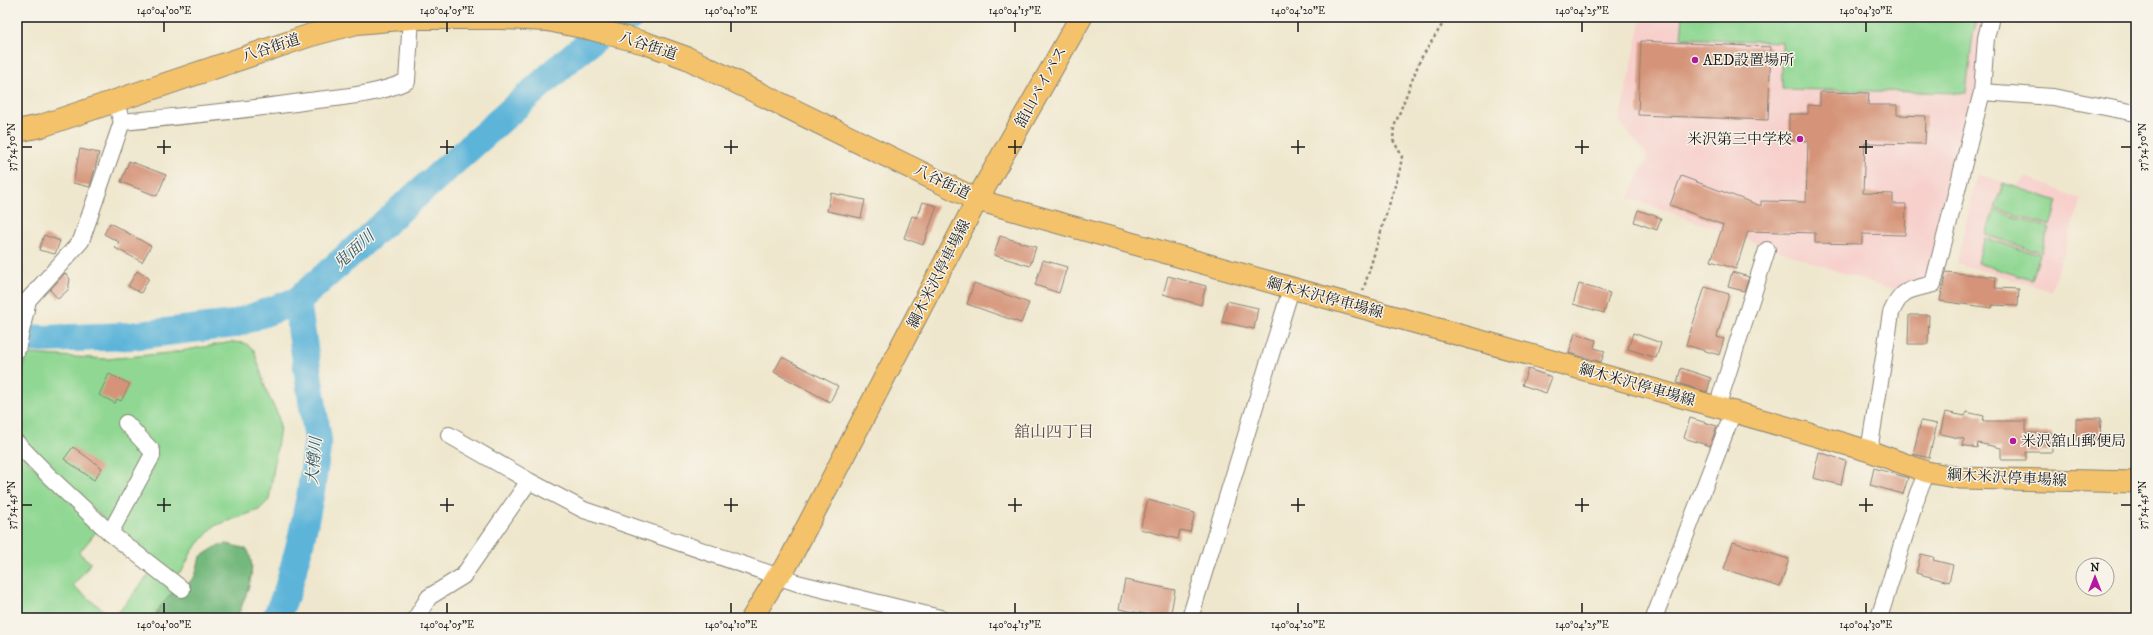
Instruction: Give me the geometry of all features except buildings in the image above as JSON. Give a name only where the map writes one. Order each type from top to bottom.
[{"type":"highway","name":"舘山バイパス","points":[[977,200],[1080,17]]},
{"type":"highway","name":"八谷街道","points":[[17,132],[41,126],[311,35],[357,23],[412,18],[501,18],[548,20],[592,29],[645,43],[687,58],[977,200]]},
{"type":"main road","name":"綱木米沢停車場線","points":[[752,618],[777,577],[787,565],[814,516],[977,200],[1725,410],[1868,451],[1927,472],[1960,478],[2136,482]]},
{"type":"street","points":[[1868,451],[1891,313],[1898,296],[1910,290],[1933,284],[1982,92],[1986,38],[1991,17]]},
{"type":"street","points":[[122,122],[246,110],[367,94],[397,85],[407,81],[412,18]]},
{"type":"street","points":[[1982,92],[2053,97],[2136,112]]},
{"type":"street","points":[[17,350],[24,312],[28,300],[35,290],[81,241],[122,122],[115,100]]},
{"type":"street","points":[[1654,618],[1725,410],[1767,250]]},
{"type":"street","points":[[1190,618],[1291,289]]},
{"type":"street","points":[[110,533],[152,456],[152,451],[126,423]]},
{"type":"street","points":[[449,435],[529,481],[584,510],[796,583],[940,618]]},
{"type":"street","points":[[17,443],[51,478],[110,533],[182,589]]},
{"type":"street","points":[[1879,618],[1918,493],[1927,472]]},
{"type":"street","points":[[416,618],[429,597],[439,589],[462,576],[529,481]]},
{"type":"path","points":[[1358,307],[1400,169],[1402,156],[1393,140],[1394,127],[1420,60],[1447,17]]},
{"type":"shaded area","name":"米沢第三中学校","points":[[1642,17],[1988,17],[1978,94],[1931,281],[1891,290],[1629,198],[1648,156],[1619,121]]},
{"type":"shaded area","points":[[1977,174],[2016,186],[2026,177],[2081,199],[2051,291],[1957,263]]},
{"type":"green space","points":[[1683,17],[1978,17],[1973,34],[1966,93],[1782,89],[1782,42],[1681,38]]},
{"type":"green space","points":[[2003,183],[2058,201],[2050,226],[1995,208]]},
{"type":"green space","points":[[1994,210],[2049,228],[2041,253],[1986,235]]},
{"type":"green space","points":[[1985,238],[2040,255],[2032,280],[1977,263]]},
{"type":"green space","points":[[232,342],[245,343],[254,350],[267,393],[278,415],[280,427],[269,500],[259,510],[214,526],[192,551],[182,571],[176,575],[108,523],[23,440],[17,426],[17,408],[24,362],[29,354],[107,359],[169,353]]},
{"type":"green space","points":[[18,451],[99,528],[79,553],[91,563],[73,586],[113,618],[17,618]]},
{"type":"green space","points":[[227,544],[247,549],[252,566],[250,584],[237,618],[154,618],[160,607],[172,593],[189,583],[195,576],[200,557],[219,545]]},
{"type":"green space","points":[[152,571],[176,590],[160,607],[154,618],[114,618]]},
{"type":"waterway","name":"鬼面川","points":[[17,337],[42,339],[131,336],[234,324],[297,301],[575,54],[600,35],[630,17]]},
{"type":"waterway","name":"大樽川","points":[[276,618],[288,589],[301,540],[311,491],[318,440],[297,301]]},
{"type":"place","name":"AED設置場所","points":[[1695,60]]},
{"type":"place","name":"米沢第三中学校","points":[[1800,139]]},
{"type":"place","name":"米沢舘山郵便局","points":[[2013,441]]},
{"type":"district","name":"舘山四丁目","points":[[1054,432]]}]
